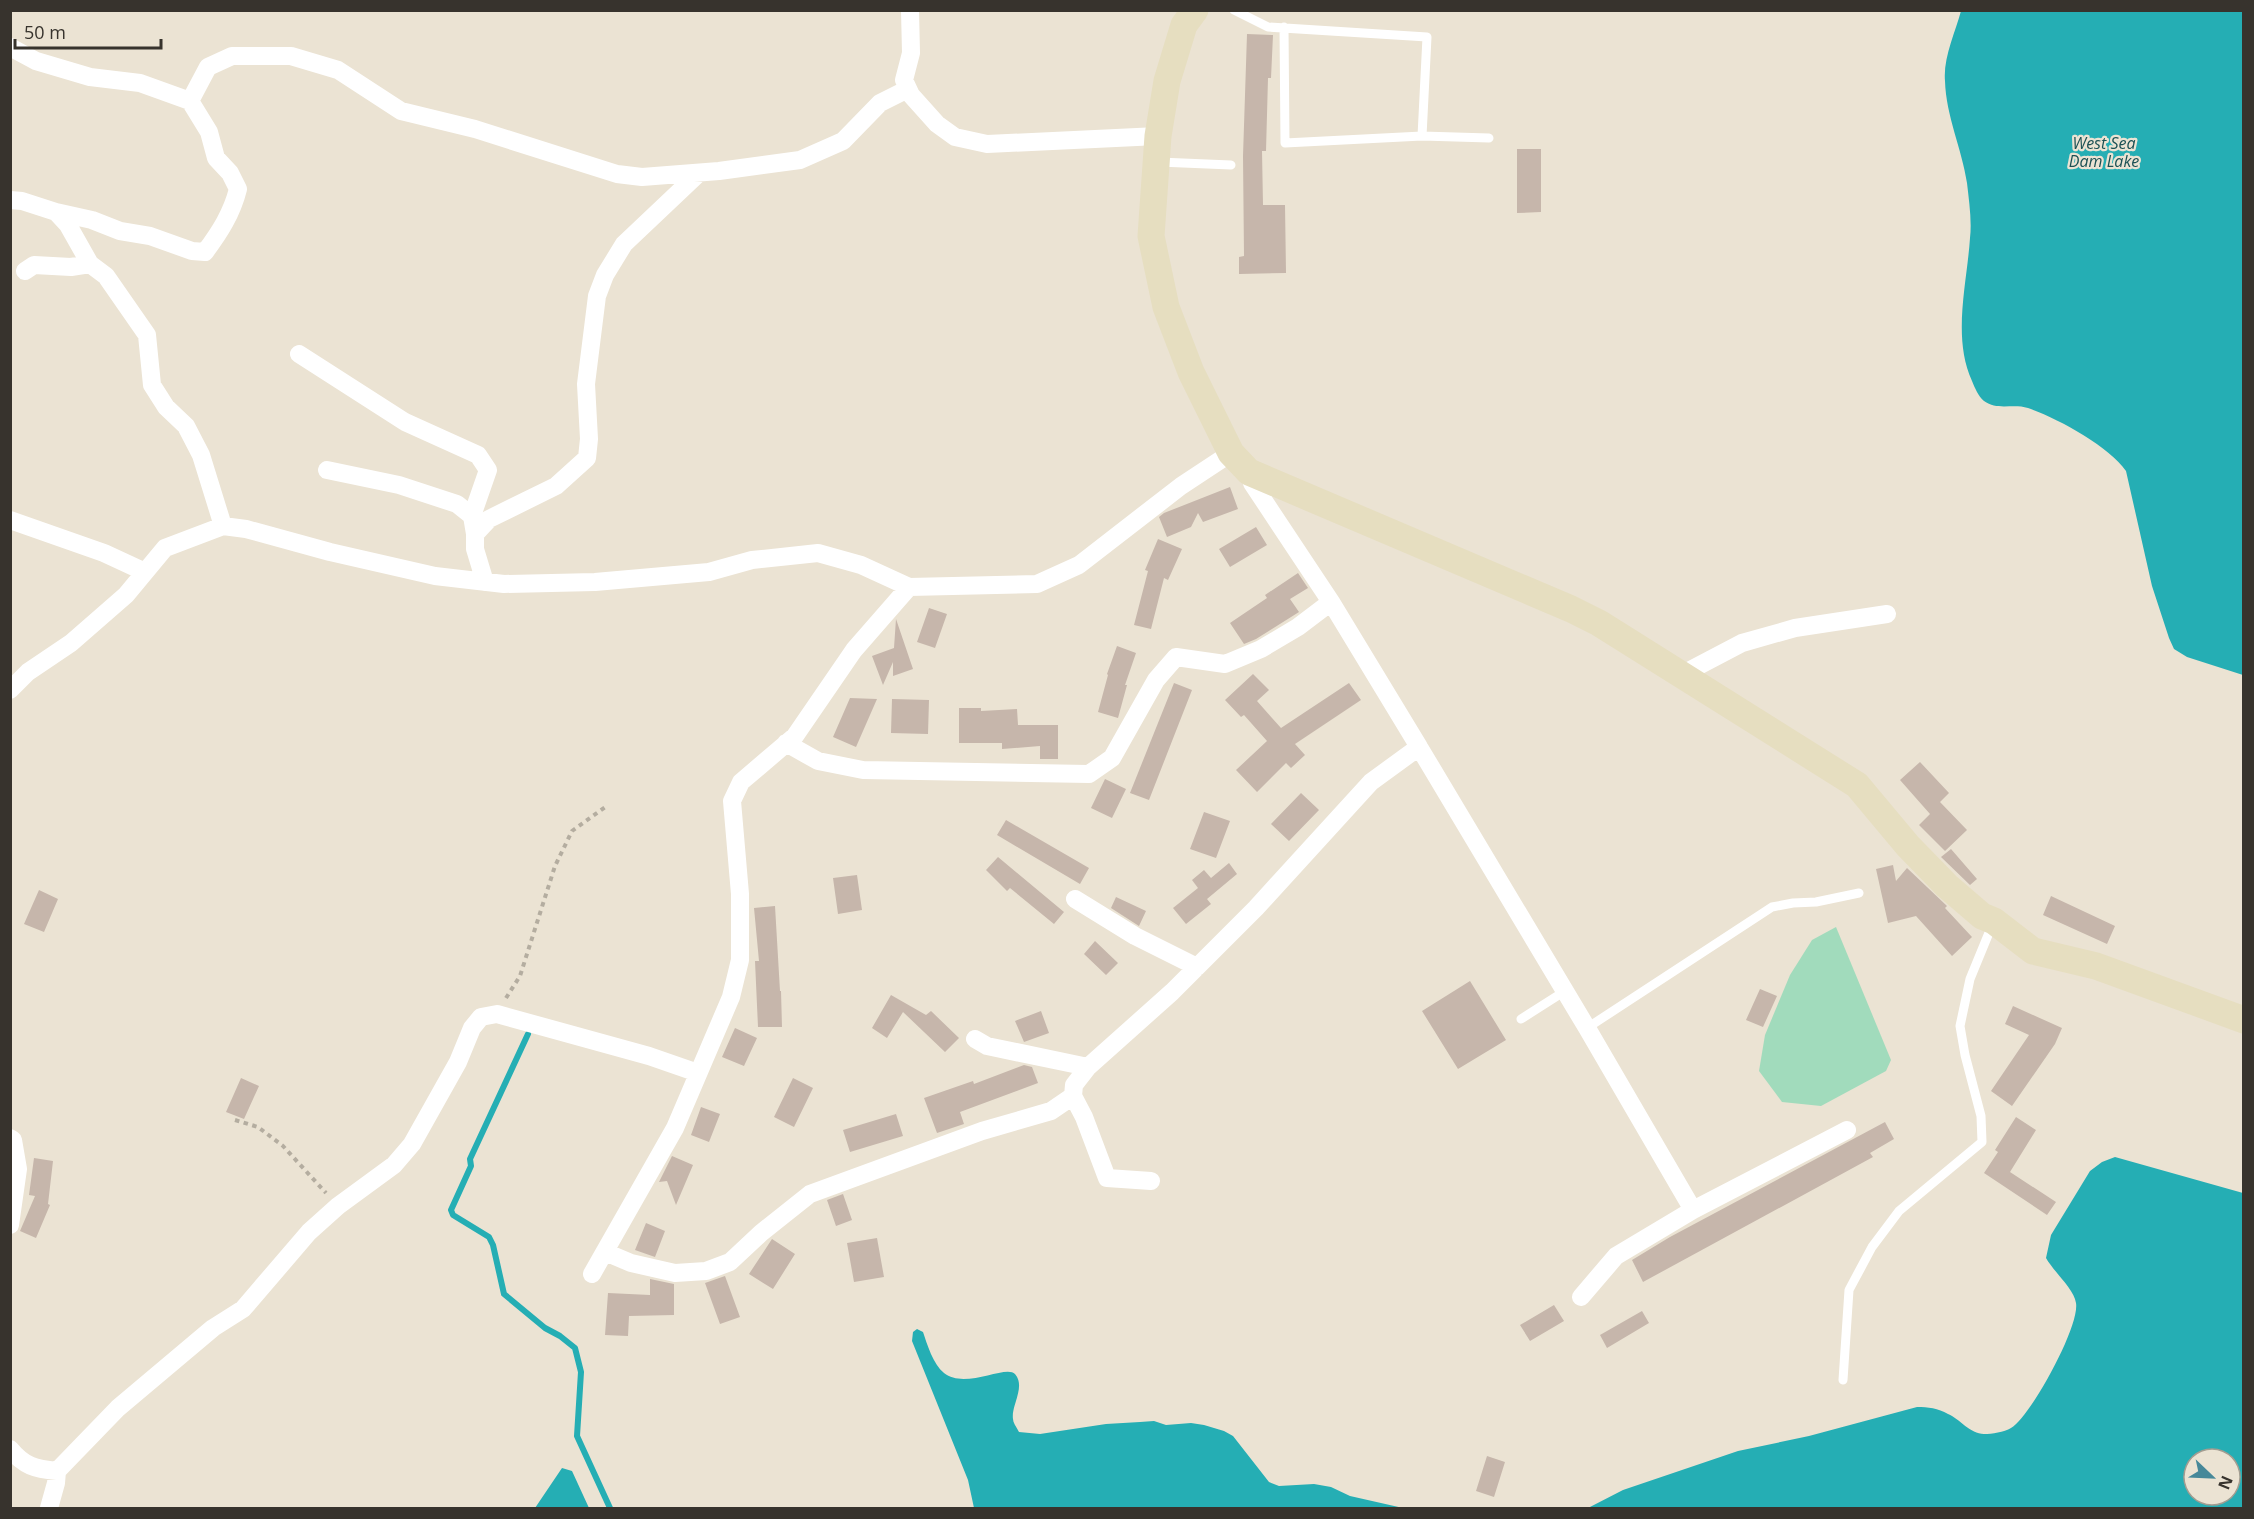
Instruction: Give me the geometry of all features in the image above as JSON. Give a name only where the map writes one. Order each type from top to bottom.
[{"type":"street","points":[[910,10],[911,52],[904,80],[911,95],[937,124],[955,138],[987,144],[1157,149]]},
{"type":"street","points":[[1195,10],[1184,25],[1167,81],[1157,149],[1151,236],[1166,307],[1191,372],[1240,463],[1331,602],[1419,747],[1693,1210]]},
{"type":"street","points":[[10,47],[36,61],[90,77],[140,83],[190,101],[209,132],[216,158],[230,173],[238,189],[234,206],[205,252],[192,251],[150,236],[120,231],[92,220],[22,201],[10,200]]},
{"type":"street","points":[[190,101],[208,67],[232,56],[291,56],[339,70],[401,111],[475,129],[617,174],[642,177],[699,173],[800,160],[843,141],[880,103],[908,89]]},
{"type":"street","points":[[475,534],[489,519],[556,486],[587,458],[589,439],[585,384],[597,296],[605,275],[624,244],[699,173]]},
{"type":"street","points":[[56,212],[68,225],[90,264],[106,276],[147,335],[152,385],[166,407],[186,426],[201,454],[223,526]]},
{"type":"street","points":[[25,271],[34,264],[71,267],[90,264]]},
{"type":"street","points":[[299,354],[405,422],[478,455],[488,470],[472,516],[475,549],[485,582]]},
{"type":"street","points":[[10,690],[28,672],[71,643],[126,595],[165,548],[223,526],[246,529],[330,552],[435,576],[504,584],[595,582],[709,572],[752,560],[818,553],[861,565],[909,587],[1037,584],[1079,565],[1181,486],[1240,463],[1599,623],[1857,785],[1908,846],[1947,886],[1982,916],[1994,921],[2033,951],[2096,966],[2244,1020]]},
{"type":"street","points":[[327,470],[399,485],[457,504],[472,516]]},
{"type":"street","points":[[10,520],[104,553],[145,572]]},
{"type":"street","points":[[592,1274],[675,1128],[731,997],[740,960],[740,894],[732,801],[741,782],[795,736],[854,650],[909,587]]},
{"type":"street","points":[[786,743],[818,761],[863,770],[1089,774],[1112,758],[1156,680],[1176,657],[1225,663],[1262,649],[1298,627],[1331,602]]},
{"type":"street","points":[[1682,675],[1742,643],[1795,628],[1887,614]]},
{"type":"street","points":[[1151,1181],[1107,1178],[1084,1117],[1072,1096],[1074,1085],[1088,1067],[1197,967],[1256,908],[1371,783],[1419,747]]},
{"type":"street","points":[[1075,899],[1135,936],[1197,967]]},
{"type":"street","points":[[49,1509],[57,1483],[57,1471],[125,1401],[213,1328],[243,1309],[290,1252],[338,1206],[394,1165],[412,1144],[458,1062],[472,1028],[481,1017],[496,1014],[649,1056],[698,1073]]},
{"type":"street","points":[[975,1039],[987,1046],[1088,1067]]},
{"type":"street","points":[[605,1252],[632,1263],[675,1273],[706,1271],[730,1262],[761,1233],[810,1194],[982,1131],[1051,1111],[1072,1096]]},
{"type":"street","points":[[1581,1297],[1616,1256],[1693,1210],[1847,1130]]},
{"type":"street","points":[[10,1138],[13,1140],[18,1168],[10,1225]]},
{"type":"street","points":[[10,1449],[18,1458],[36,1470],[57,1471]]},
{"type":"lane","points":[[1234,10],[1268,27],[1427,37],[1422,136]]},
{"type":"lane","points":[[1284,27],[1285,143],[1422,136],[1489,138]]},
{"type":"lane","points":[[1157,149],[1167,161],[1231,165]]},
{"type":"lane","points":[[1587,1028],[1772,907],[1816,902],[1859,893]]},
{"type":"lane","points":[[1843,1380],[1849,1290],[1872,1247],[1899,1211],[1982,1142],[1981,1116],[1960,1026],[1970,979],[1994,921]]},
{"type":"lane","points":[[1521,1019],[1565,991]]},
{"type":"path","points":[[496,1014],[520,976],[555,866],[572,831],[608,805]]},
{"type":"path","points":[[235,1120],[258,1127],[283,1146],[338,1206]]},
{"type":"green space","points":[[1836,927],[1891,1060],[1886,1071],[1821,1106],[1782,1102],[1759,1071],[1765,1035],[1790,975],[1812,940]]},
{"type":"water","name":"West Sea Dam Lake","points":[[1961,11],[2243,11],[2243,675],[2187,657],[2174,649],[2152,586],[2126,471],[2118,462],[2082,434],[2040,413],[2028,408],[1989,404],[1980,397],[1973,384],[1966,364],[1962,329],[1971,231],[1969,204],[1965,170],[1948,107],[1945,81],[1948,55]]},
{"type":"water","points":[[2115,1157],[2243,1193],[2243,1508],[1588,1508],[1623,1490],[1738,1451],[1809,1436],[1917,1407],[1940,1410],[1979,1433],[1994,1433],[2011,1428],[2030,1407],[2041,1389],[2070,1331],[2076,1303],[2072,1292],[2046,1258],[2051,1235],[2090,1171],[2102,1162]]},
{"type":"water","points":[[917,1329],[923,1332],[937,1364],[944,1373],[953,1378],[973,1378],[1003,1372],[1015,1374],[1019,1390],[1013,1419],[1019,1432],[1040,1434],[1106,1424],[1154,1421],[1166,1425],[1191,1423],[1204,1425],[1233,1436],[1269,1482],[1279,1486],[1314,1484],[1331,1487],[1350,1496],[1403,1508],[974,1508],[968,1480],[912,1341],[913,1332]]},
{"type":"water","points":[[562,1468],[572,1471],[589,1508],[535,1508]]},
{"type":"building","points":[[1247,34],[1273,35],[1271,78],[1268,78],[1266,151],[1262,151],[1263,205],[1285,205],[1286,273],[1239,274],[1239,257],[1244,256],[1243,156]]},
{"type":"building","points":[[1517,149],[1541,149],[1541,212],[1517,213]]},
{"type":"building","points":[[1230,487],[1238,509],[1203,522],[1198,513],[1191,527],[1167,537],[1159,517],[1164,513]]},
{"type":"building","points":[[1256,527],[1267,545],[1230,567],[1219,549]]},
{"type":"building","points":[[1158,539],[1182,549],[1168,580],[1164,578],[1151,629],[1134,625],[1148,571],[1145,570]]},
{"type":"building","points":[[1298,573],[1308,588],[1290,599],[1299,612],[1244,644],[1230,623],[1267,598],[1265,595]]},
{"type":"building","points":[[929,608],[947,614],[935,648],[917,642]]},
{"type":"building","points":[[896,619],[913,669],[893,676],[893,662],[883,685],[872,656],[894,648]]},
{"type":"building","points":[[1117,646],[1136,653],[1125,685],[1127,685],[1118,718],[1098,712],[1107,674]]},
{"type":"building","points":[[1253,674],[1269,690],[1257,701],[1281,728],[1349,683],[1361,700],[1295,744],[1305,755],[1291,768],[1286,763],[1257,792],[1236,770],[1267,741],[1244,715],[1241,717],[1225,700]]},
{"type":"building","points":[[1174,683],[1192,690],[1149,800],[1130,793]]},
{"type":"building","points":[[850,698],[877,699],[856,747],[833,737]]},
{"type":"building","points":[[892,699],[929,700],[928,734],[891,733]]},
{"type":"building","points":[[959,708],[981,708],[981,711],[1017,709],[1018,725],[1058,725],[1058,759],[1040,759],[1040,746],[1002,749],[1002,743],[959,743]]},
{"type":"building","points":[[1920,762],[1949,793],[1940,802],[1967,830],[1945,851],[1919,825],[1930,814],[1900,780]]},
{"type":"building","points":[[1105,779],[1126,789],[1112,818],[1091,808]]},
{"type":"building","points":[[1301,793],[1319,810],[1289,841],[1271,824]]},
{"type":"building","points":[[1204,812],[1230,821],[1216,858],[1190,849]]},
{"type":"building","points":[[1006,820],[1089,868],[1080,884],[997,835]]},
{"type":"building","points":[[1951,849],[1977,879],[1970,885],[1941,857]]},
{"type":"building","points":[[998,857],[1064,912],[1054,924],[1010,888],[1007,891],[986,870]]},
{"type":"building","points":[[1229,863],[1237,874],[1207,899],[1211,904],[1186,924],[1173,908],[1198,888],[1192,880],[1204,870],[1211,878]]},
{"type":"building","points":[[1893,865],[1896,881],[1907,868],[1947,906],[1945,908],[1972,937],[1952,956],[1916,916],[1888,923],[1876,869]]},
{"type":"building","points":[[857,875],[862,910],[838,914],[833,878]]},
{"type":"building","points":[[39,890],[58,899],[44,932],[24,924]]},
{"type":"building","points":[[2051,896],[2115,926],[2107,944],[2043,915]]},
{"type":"building","points":[[1116,897],[1146,911],[1139,926],[1111,908]]},
{"type":"building","points":[[775,906],[782,1027],[758,1027],[755,961],[759,961],[754,908]]},
{"type":"building","points":[[1095,941],[1118,963],[1106,975],[1084,954]]},
{"type":"building","points":[[1470,981],[1506,1040],[1458,1069],[1422,1011]]},
{"type":"building","points":[[1760,989],[1777,996],[1763,1027],[1746,1020]]},
{"type":"building","points":[[891,995],[926,1015],[931,1011],[959,1038],[945,1052],[903,1012],[887,1038],[872,1028]]},
{"type":"building","points":[[2013,1006],[2062,1028],[2055,1044],[2012,1106],[1991,1091],[2029,1035],[2005,1024]]},
{"type":"building","points":[[1041,1011],[1049,1033],[1024,1042],[1015,1021]]},
{"type":"building","points":[[735,1028],[757,1038],[744,1066],[722,1057]]},
{"type":"building","points":[[1024,1065],[1032,1067],[1038,1083],[960,1112],[964,1124],[937,1133],[924,1098],[973,1081],[974,1084]]},
{"type":"building","points":[[241,1078],[259,1086],[244,1119],[226,1112]]},
{"type":"building","points":[[793,1078],[813,1088],[794,1127],[774,1117]]},
{"type":"building","points":[[701,1107],[720,1114],[709,1142],[691,1135]]},
{"type":"building","points":[[896,1114],[903,1136],[850,1152],[843,1130]]},
{"type":"building","points":[[2016,1117],[2036,1130],[2010,1172],[2056,1202],[2047,1215],[1984,1173],[1998,1152],[1995,1150]]},
{"type":"building","points":[[1885,1122],[1894,1139],[1870,1153],[1873,1157],[1643,1282],[1632,1260],[1670,1237]]},
{"type":"building","points":[[672,1156],[693,1165],[676,1205],[667,1181],[659,1182]]},
{"type":"building","points":[[34,1158],[53,1161],[48,1204],[50,1205],[36,1238],[20,1231],[35,1196],[29,1195]]},
{"type":"building","points":[[843,1194],[852,1220],[836,1226],[827,1200]]},
{"type":"building","points":[[646,1223],[665,1231],[655,1257],[635,1250]]},
{"type":"building","points":[[877,1238],[884,1277],[854,1282],[847,1243]]},
{"type":"building","points":[[772,1239],[795,1254],[773,1289],[749,1274]]},
{"type":"building","points":[[725,1276],[740,1317],[720,1324],[705,1283]]},
{"type":"building","points":[[650,1279],[674,1284],[674,1315],[629,1316],[628,1336],[605,1335],[608,1293],[650,1295]]},
{"type":"building","points":[[1554,1305],[1564,1321],[1530,1341],[1520,1325]]},
{"type":"building","points":[[1642,1311],[1649,1323],[1607,1348],[1600,1335]]},
{"type":"building","points":[[1487,1456],[1505,1462],[1494,1497],[1476,1491]]},
{"type":"waterway","points":[[528,1034],[470,1159],[471,1166],[451,1210],[453,1215],[489,1237],[493,1245],[504,1294],[545,1328],[575,1348],[581,1372],[577,1436],[610,1508]]}]
